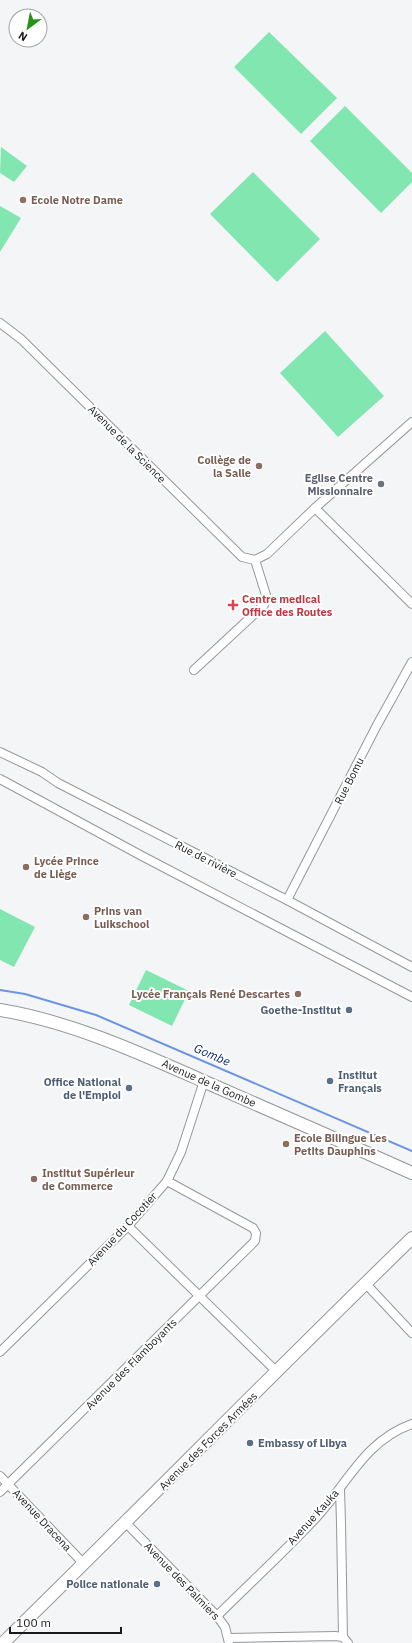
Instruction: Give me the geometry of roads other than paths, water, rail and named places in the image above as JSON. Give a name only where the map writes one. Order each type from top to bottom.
[{"type":"street","name":"Avenue de la Science","points":[[0,322],[21,339],[242,557],[255,560]]},
{"type":"street","points":[[194,670],[264,605],[266,595],[255,560],[267,554],[314,508],[412,422]]},
{"type":"street","points":[[314,508],[412,604]]},
{"type":"street","name":"Rue Bomu","points":[[287,900],[412,662]]},
{"type":"street","name":"Rue de rivière","points":[[0,752],[42,772],[58,783],[287,900],[412,967]]},
{"type":"street","points":[[0,779],[142,856],[412,997]]},
{"type":"street","name":"Avenue de la Gombe","points":[[0,1010],[28,1014],[83,1031],[144,1054],[412,1173]]},
{"type":"street","name":"Avenue du Cocotier","points":[[0,1352],[128,1226],[167,1181],[181,1152],[204,1081]]},
{"type":"street","name":"Avenue des Flamboyants","points":[[0,1492],[255,1241],[256,1233],[253,1228],[167,1181]]},
{"type":"street","points":[[128,1226],[276,1371]]},
{"type":"street","name":"Avenue des Forces Armées","points":[[3,1643],[126,1523],[276,1371],[412,1238]]},
{"type":"street","points":[[366,1284],[412,1333]]},
{"type":"street","name":"Avenue Kauka","points":[[217,1616],[314,1520],[368,1452],[383,1439],[397,1430],[412,1424]]},
{"type":"street","name":"Avenue Dracena","points":[[0,1476],[84,1564]]},
{"type":"street","points":[[228,1641],[335,1636],[346,1640],[340,1489]]},
{"type":"street","name":"Avenue des Palmiers","points":[[126,1523],[217,1616],[225,1627],[228,1641]]},
{"type":"waterway","name":"Gombe","points":[[0,990],[25,994],[96,1015],[412,1151]]},
{"type":"place","name":"Ecole Notre Dame","points":[[23,200]]},
{"type":"place","name":"Collège de la Salle","points":[[259,466]]},
{"type":"place","name":"Eglise Centre Missionnaire","points":[[381,484]]},
{"type":"place","name":"Centre medical Office des Routes","points":[[233,605]]},
{"type":"place","name":"Lycée Prince de Liège","points":[[26,867]]},
{"type":"place","name":"Prins van Luikschool","points":[[86,917]]},
{"type":"place","name":"Lycée Français René Descartes","points":[[298,994]]},
{"type":"place","name":"Goethe-Institut","points":[[349,1010]]},
{"type":"place","name":"Institut Français","points":[[330,1081]]},
{"type":"place","name":"Office National de l'Emploi","points":[[129,1088]]},
{"type":"place","name":"Ecole Bilingue Les Petits Dauphins","points":[[286,1144]]},
{"type":"place","name":"Institut Supérieur de Commerce","points":[[34,1179]]},
{"type":"place","name":"Embassy of Libya","points":[[250,1443]]},
{"type":"place","name":"Police nationale","points":[[157,1584]]}]
